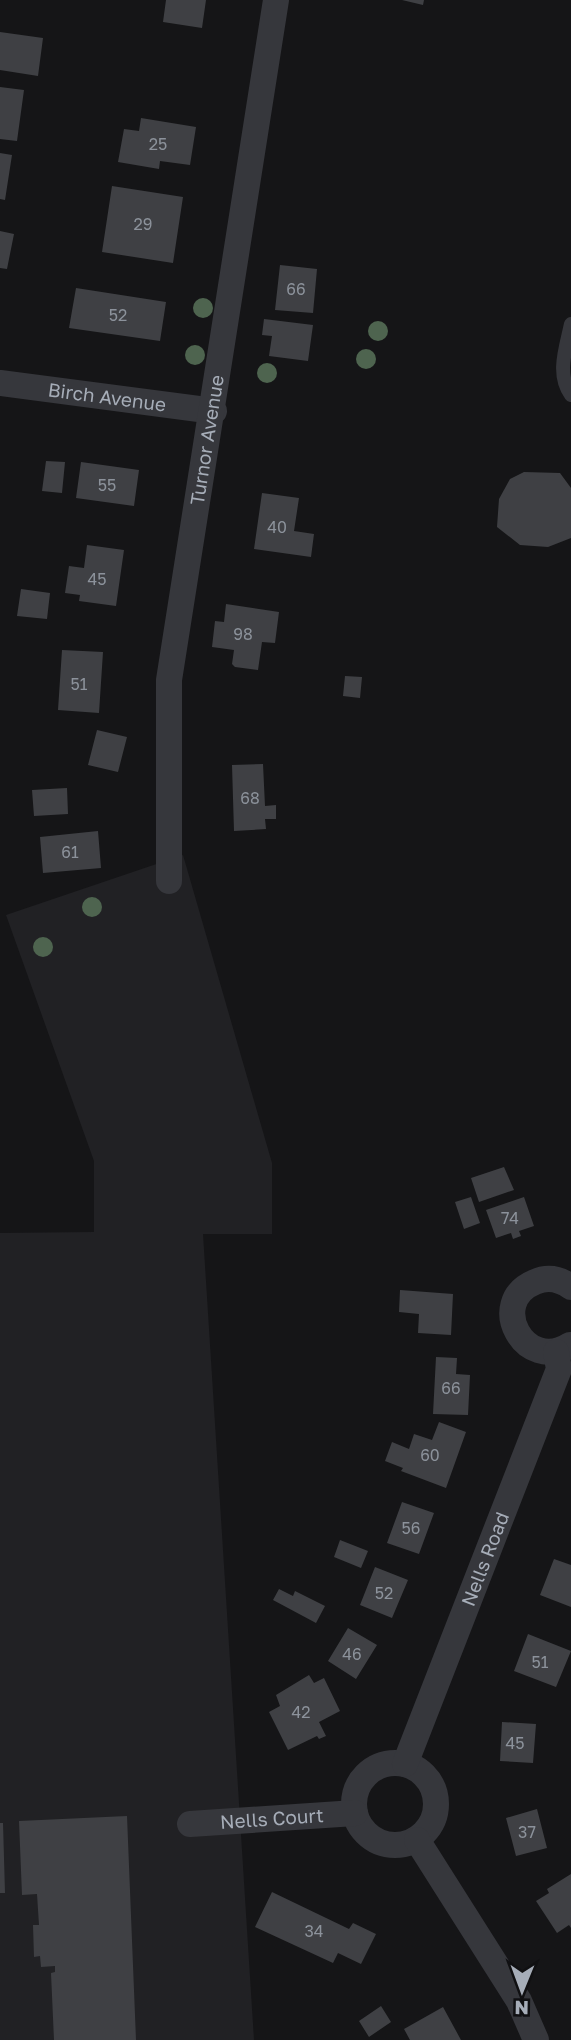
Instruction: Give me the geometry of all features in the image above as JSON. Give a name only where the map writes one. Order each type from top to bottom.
[{"type":"street","name":"Turnor Avenue","points":[[169,881],[169,680],[214,411],[276,0]]},
{"type":"street","name":"Birch Avenue","points":[[0,383],[214,411]]},
{"type":"street","name":"Nells Road","points":[[405,1764],[559,1370],[564,1348],[543,1352],[521,1340],[511,1317],[513,1304],[519,1293],[540,1279],[552,1279],[571,1287]]},
{"type":"street","points":[[405,1764],[428,1779],[435,1791],[437,1805],[427,1831],[417,1840],[405,1845],[379,1842],[360,1826],[355,1814],[358,1786],[366,1775],[377,1767],[405,1764]]},
{"type":"street","name":"Nells Court","points":[[190,1824],[355,1814]]},
{"type":"street","points":[[417,1840],[519,2001],[536,2040]]},
{"type":"lane","points":[[571,324],[563,364],[564,385],[571,395]]},
{"type":"shaded area","points":[[183,855],[272,1163],[272,1234],[203,1234],[254,2040],[0,2040],[0,1233],[94,1232],[94,1161],[6,915]]},
{"type":"building","points":[[166,0],[206,0],[202,28],[163,22]]},
{"type":"building","points":[[402,0],[424,0],[423,5]]},
{"type":"building","points":[[0,32],[43,38],[38,76],[0,70]]},
{"type":"building","points":[[0,87],[24,90],[17,141],[0,139]]},
{"type":"building","points":[[141,118],[196,127],[190,165],[160,161],[159,169],[118,162],[124,129],[139,131]]},
{"type":"building","points":[[0,153],[12,155],[5,200],[0,199]]},
{"type":"building","points":[[112,186],[183,197],[173,263],[102,252]]},
{"type":"building","points":[[0,231],[14,234],[7,269],[0,268]]},
{"type":"building","points":[[280,265],[317,269],[313,313],[275,310]]},
{"type":"building","points":[[76,288],[166,302],[160,341],[69,328]]},
{"type":"building","points":[[264,319],[313,325],[308,361],[269,356],[272,336],[262,335]]},
{"type":"building","points":[[46,461],[65,462],[62,493],[42,491]]},
{"type":"building","points":[[81,462],[139,470],[134,506],[76,498]]},
{"type":"building","points":[[524,472],[560,473],[571,488],[571,538],[548,547],[520,545],[497,527],[499,499],[510,479]]},
{"type":"building","points":[[262,493],[299,498],[294,531],[314,534],[311,557],[254,549]]},
{"type":"building","points":[[87,545],[124,550],[116,606],[79,601],[80,595],[65,593],[69,566],[84,568]]},
{"type":"building","points":[[21,589],[50,593],[47,619],[17,616]]},
{"type":"building","points":[[226,604],[279,612],[275,643],[262,642],[258,670],[235,667],[232,664],[234,650],[212,647],[215,621],[224,622]]},
{"type":"building","points":[[62,650],[103,652],[99,713],[58,710]]},
{"type":"building","points":[[345,676],[362,677],[360,698],[343,696]]},
{"type":"building","points":[[97,730],[127,737],[118,772],[88,765]]},
{"type":"building","points":[[263,764],[265,806],[276,805],[276,819],[265,819],[266,829],[234,831],[232,765]]},
{"type":"building","points":[[67,788],[68,814],[34,816],[32,790]]},
{"type":"building","points":[[98,831],[101,868],[43,873],[40,837]]},
{"type":"building","points":[[504,1167],[514,1190],[479,1202],[471,1178]]},
{"type":"building","points":[[471,1197],[480,1223],[464,1229],[455,1202]]},
{"type":"building","points":[[524,1197],[534,1226],[519,1231],[521,1236],[513,1239],[511,1233],[496,1238],[486,1210]]},
{"type":"building","points":[[400,1290],[453,1294],[451,1335],[418,1333],[419,1314],[399,1312]]},
{"type":"building","points":[[436,1357],[457,1358],[456,1374],[470,1375],[468,1415],[433,1414]]},
{"type":"building","points":[[439,1422],[466,1432],[446,1488],[401,1471],[403,1468],[385,1461],[392,1442],[409,1449],[414,1434],[432,1440]]},
{"type":"building","points":[[402,1502],[434,1513],[419,1554],[387,1543]]},
{"type":"building","points":[[340,1540],[368,1551],[361,1568],[334,1557]]},
{"type":"building","points":[[554,1559],[571,1565],[571,1607],[540,1595]]},
{"type":"building","points":[[375,1567],[408,1580],[392,1618],[360,1605]]},
{"type":"building","points":[[279,1589],[293,1596],[295,1591],[325,1606],[316,1623],[273,1600]]},
{"type":"building","points":[[348,1628],[377,1645],[356,1679],[328,1661]]},
{"type":"building","points":[[528,1634],[571,1651],[556,1687],[514,1671]]},
{"type":"building","points":[[309,1675],[314,1683],[324,1678],[340,1711],[319,1722],[326,1736],[319,1739],[317,1736],[288,1750],[269,1712],[280,1706],[276,1695]]},
{"type":"building","points":[[502,1722],[536,1724],[533,1763],[500,1761]]},
{"type":"building","points":[[537,1809],[547,1848],[516,1856],[506,1818]]},
{"type":"building","points":[[127,1816],[136,2040],[54,2040],[51,1973],[55,1972],[55,1966],[41,1967],[40,1956],[34,1957],[33,1925],[39,1925],[37,1894],[22,1895],[19,1821]]},
{"type":"building","points":[[0,1823],[3,1823],[5,1893],[0,1893]]},
{"type":"building","points":[[571,1874],[571,1928],[569,1925],[557,1933],[536,1901],[549,1893],[547,1889]]},
{"type":"building","points":[[272,1892],[349,1929],[353,1923],[376,1934],[361,1964],[338,1953],[333,1963],[255,1927]]},
{"type":"building","points":[[381,2006],[391,2022],[369,2037],[359,2021]]},
{"type":"building","points":[[443,2007],[461,2040],[410,2040],[404,2029]]}]
